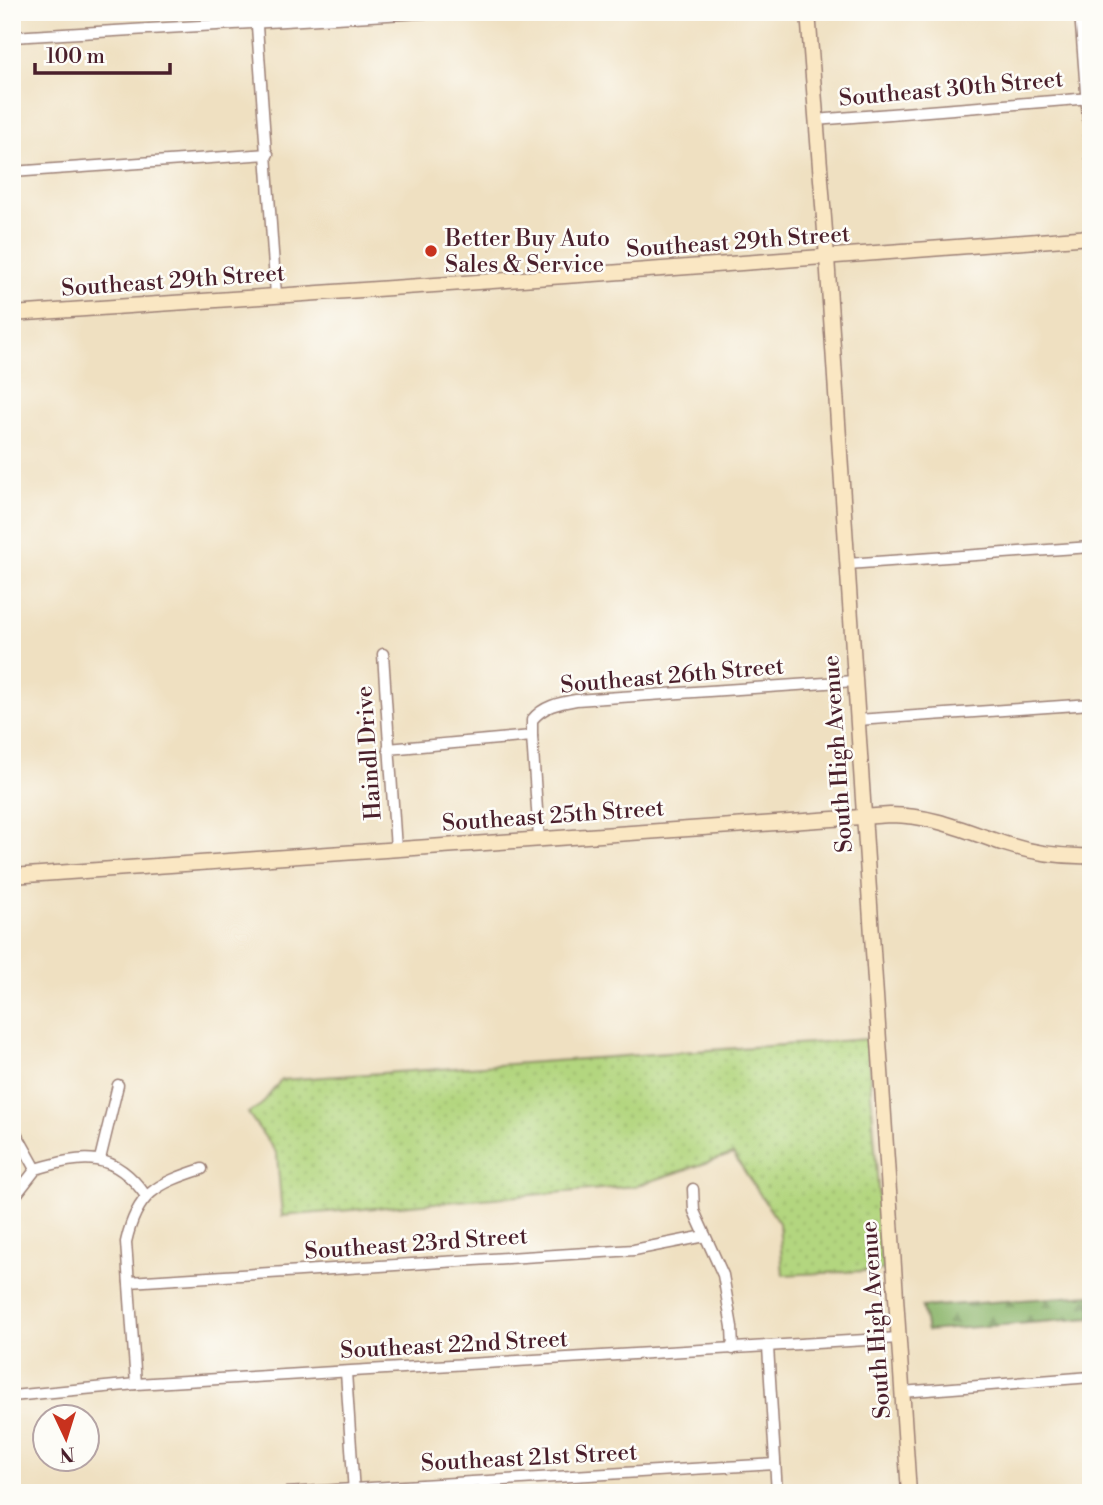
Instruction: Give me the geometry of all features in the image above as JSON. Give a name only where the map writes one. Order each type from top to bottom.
[{"type":"street","points":[[12,37],[257,17],[439,12]]},
{"type":"street","name":"South High Avenue","points":[[808,12],[827,257],[909,1493]]},
{"type":"street","points":[[1080,12],[1091,159]]},
{"type":"street","points":[[257,17],[276,295]]},
{"type":"street","name":"Southeast 30th Street","points":[[816,120],[1088,98]]},
{"type":"street","points":[[12,172],[268,154]]},
{"type":"street","name":"Southeast 29th Street","points":[[12,314],[1091,237]]},
{"type":"street","points":[[847,565],[1091,547]]},
{"type":"street","name":"Haindl Drive","points":[[383,654],[396,849]]},
{"type":"street","name":"Southeast 26th Street","points":[[532,736],[532,720],[539,711],[576,700],[855,681]]},
{"type":"street","points":[[857,720],[1091,704]]},
{"type":"street","points":[[388,749],[532,736],[539,839]]},
{"type":"street","name":"Southeast 25th Street","points":[[12,876],[901,815],[932,819],[1032,851],[1054,855],[1091,856]]},
{"type":"street","points":[[100,1159],[118,1085]]},
{"type":"street","points":[[12,1126],[36,1169]]},
{"type":"street","points":[[12,1200],[36,1169],[72,1160],[100,1159],[135,1181],[146,1196]]},
{"type":"street","points":[[136,1384],[126,1242],[131,1222],[146,1196],[164,1184],[202,1169]]},
{"type":"street","points":[[693,1189],[694,1211],[723,1275],[733,1349]]},
{"type":"street","name":"Southeast 23rd Street","points":[[128,1282],[635,1250],[705,1236]]},
{"type":"street","name":"Southeast 22nd Street","points":[[12,1396],[136,1384],[899,1338]]},
{"type":"street","points":[[768,1347],[777,1493]]},
{"type":"street","points":[[346,1372],[354,1491]]},
{"type":"street","points":[[902,1392],[1091,1377]]},
{"type":"street","name":"Southeast 21st Street","points":[[286,1493],[775,1464]]},
{"type":"green space","points":[[867,1039],[884,1270],[783,1275],[779,1223],[733,1154],[636,1186],[282,1216],[277,1154],[248,1113],[261,1105],[281,1080]]},
{"type":"green space","points":[[1091,1295],[1091,1318],[927,1331],[922,1307]]},
{"type":"place","name":"Better Buy Auto Sales & Service","points":[[431,251]]}]
